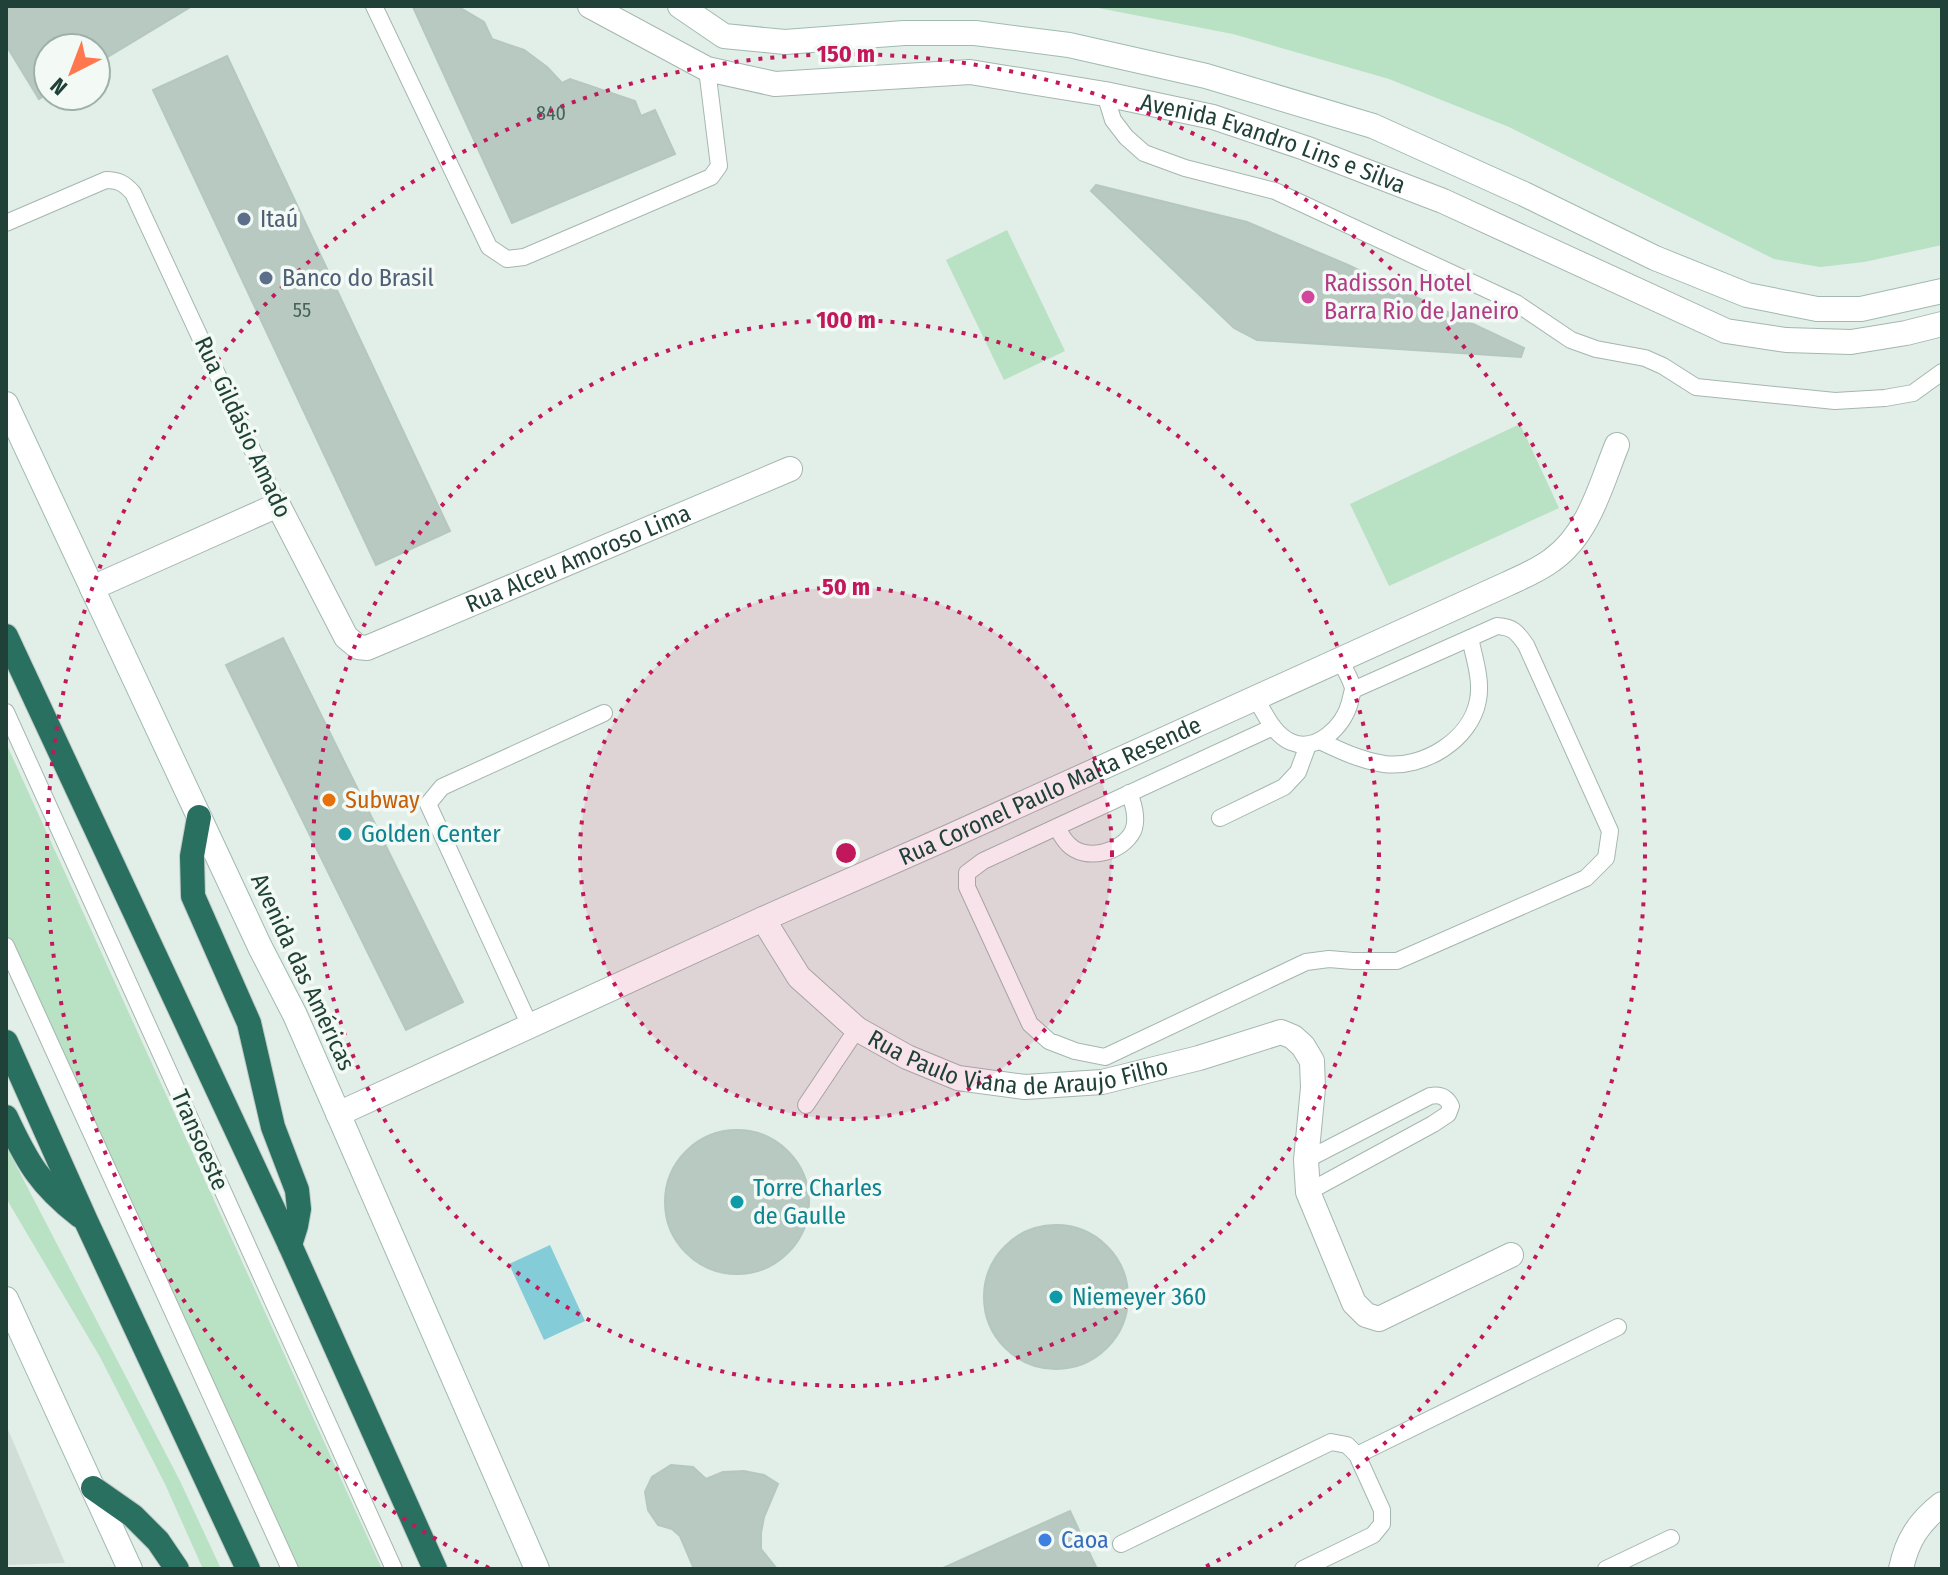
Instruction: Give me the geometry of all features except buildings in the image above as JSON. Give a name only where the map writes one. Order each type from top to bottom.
[{"type":"highway","points":[[6,636],[290,1245],[435,1569]]},
{"type":"highway","points":[[199,817],[192,856],[193,896],[249,1023],[273,1127],[297,1190],[299,1209],[290,1245]]},
{"type":"highway","points":[[6,1042],[248,1569]]},
{"type":"highway","points":[[6,1117],[35,1173],[61,1201],[86,1221]]},
{"type":"highway","points":[[93,1488],[133,1516],[158,1541],[177,1569]]},
{"type":"street","name":"Avenida Evandro Lins e Silva","points":[[590,6],[707,69],[775,84],[970,72],[1105,94],[1213,117],[1305,148],[1443,201],[1726,331],[1786,340],[1851,342],[1942,324]]},
{"type":"street","name":"Avenida Evandro Lins e Silva","points":[[680,6],[724,36],[785,42],[904,33],[975,33],[1069,45],[1206,76],[1373,126],[1524,194],[1655,258],[1747,295],[1817,309],[1861,309],[1942,291]]},
{"type":"street","name":"Avenida das Américas","points":[[6,404],[260,947],[295,1015],[537,1569]]},
{"type":"street","name":"Rua Coronel Paulo Malta Resende","points":[[338,1114],[763,919],[1341,661],[1552,561],[1585,523],[1617,445]]},
{"type":"street","name":"Rua Alceu Amoroso Lima","points":[[367,648],[790,469]]},
{"type":"street","points":[[92,588],[278,505]]},
{"type":"street","name":"Rua Gildásio Amado","points":[[278,505],[346,637],[352,643],[367,648]]},
{"type":"street","name":"Rua Paulo Viana de Araujo Filho","points":[[763,919],[799,977],[857,1029],[907,1057],[958,1078],[1025,1087],[1102,1082],[1199,1058],[1281,1032],[1293,1037],[1312,1061],[1313,1088],[1306,1160]]},
{"type":"street","points":[[1306,1160],[1308,1192],[1354,1303],[1366,1315],[1379,1319],[1511,1255]]},
{"type":"street","points":[[6,1299],[130,1569]]},
{"type":"street","points":[[1901,1569],[1908,1544],[1918,1527],[1942,1504]]},
{"type":"lane","points":[[374,6],[489,247],[507,259],[524,257],[711,177],[719,166],[707,69]]},
{"type":"lane","points":[[1105,94],[1113,120],[1144,153],[1185,168],[1275,191],[1516,303],[1571,340],[1596,349],[1645,358],[1696,387],[1835,401],[1885,398],[1913,393],[1942,372]]},
{"type":"lane","name":"Rua Gildásio Amado","points":[[6,223],[106,180],[125,184],[133,193],[278,505]]},
{"type":"lane","points":[[1273,727],[983,861],[967,873],[967,887],[1030,1024],[1049,1041],[1075,1051],[1105,1057],[1306,962],[1329,959],[1397,961],[1586,878],[1606,858],[1610,831],[1526,645],[1517,633],[1497,626],[1353,690]]},
{"type":"lane","points":[[1256,699],[1273,727],[1283,738],[1294,743],[1314,743],[1358,759],[1388,765],[1410,762],[1434,754],[1455,740],[1471,721],[1478,700],[1479,684],[1470,638]]},
{"type":"lane","points":[[1220,818],[1284,787],[1298,772],[1314,743],[1331,732],[1343,718],[1353,690],[1341,661]]},
{"type":"lane","name":"Transoeste","points":[[6,712],[394,1569]]},
{"type":"lane","points":[[530,1026],[428,804],[442,787],[604,713]]},
{"type":"lane","points":[[1057,828],[1068,845],[1082,853],[1109,851],[1124,842],[1133,830],[1134,807],[1129,793]]},
{"type":"lane","points":[[6,946],[290,1569]]},
{"type":"lane","points":[[806,1105],[857,1029]]},
{"type":"lane","points":[[1306,1160],[1430,1096],[1439,1094],[1451,1106],[1448,1114],[1433,1124],[1308,1192]]},
{"type":"lane","points":[[1357,1455],[1618,1327]]},
{"type":"lane","points":[[1121,1544],[1331,1442],[1347,1445],[1357,1455],[1382,1510],[1382,1524],[1373,1535],[1303,1569]]},
{"type":"lane","points":[[1606,1569],[1671,1538]]},
{"type":"shaded area","points":[[6,1425],[65,1563],[6,1565]]},
{"type":"green space","points":[[1088,6],[1942,6],[1942,245],[1864,262],[1820,267],[1774,259],[1509,127],[1389,79],[1233,34]]},
{"type":"green space","points":[[1007,230],[1065,351],[1004,380],[946,260]]},
{"type":"green space","points":[[1520,424],[1559,508],[1389,586],[1350,504]]},
{"type":"green space","points":[[6,743],[382,1569],[294,1569],[6,934]]},
{"type":"green space","points":[[6,1146],[180,1481],[221,1569],[203,1569],[165,1484],[100,1357],[6,1198]]},
{"type":"water","points":[[550,1245],[585,1321],[544,1340],[509,1264]]},
{"type":"place","name":"Itaú","points":[[244,219]]},
{"type":"place","name":"Banco do Brasil","points":[[266,278]]},
{"type":"place","name":"Radisson Hotel Barra Rio de Janeiro","points":[[1308,297]]},
{"type":"place","name":"Subway","points":[[329,800]]},
{"type":"place","name":"Golden Center","points":[[345,834]]},
{"type":"place","name":"Torre Charles de Gaulle","points":[[737,1202]]},
{"type":"place","name":"Niemeyer 360","points":[[1056,1297]]},
{"type":"place","name":"Caoa","points":[[1045,1540]]}]
